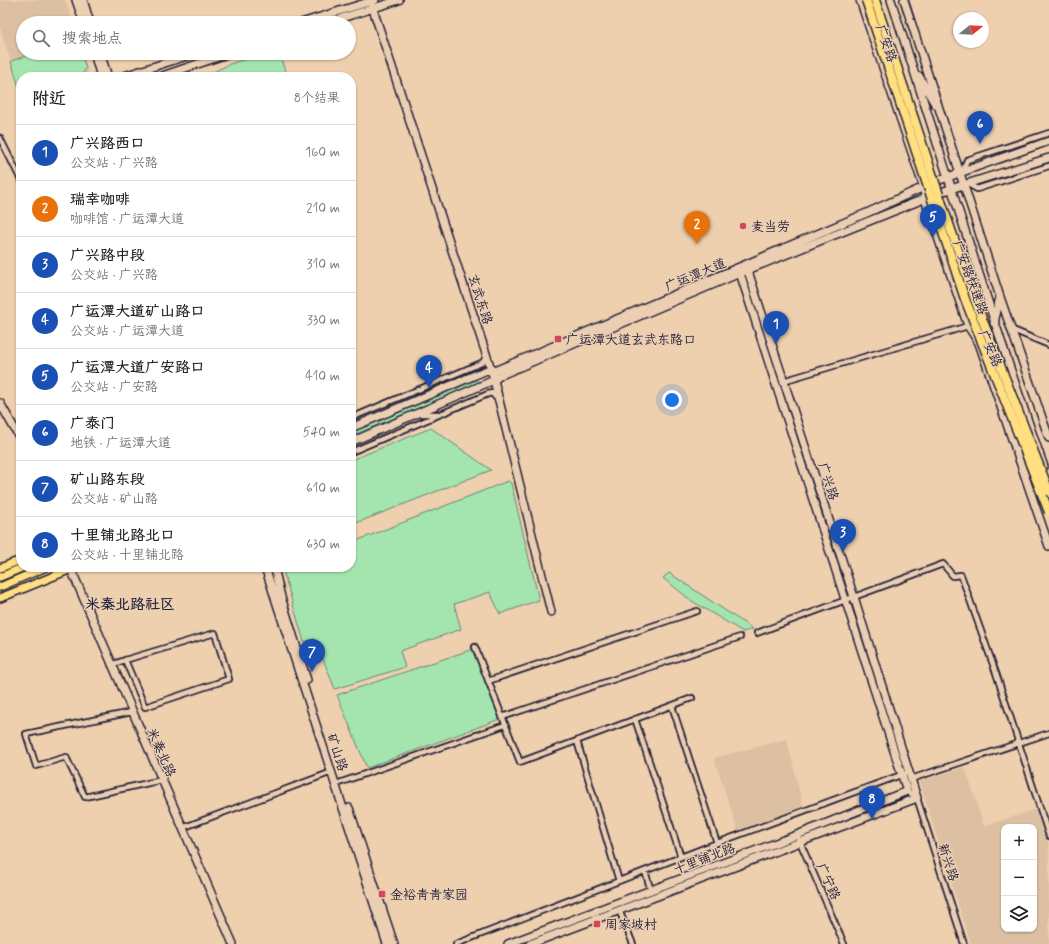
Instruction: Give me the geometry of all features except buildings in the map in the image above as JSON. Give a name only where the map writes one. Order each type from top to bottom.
[{"type":"highway","name":"广安路快速路","points":[[866,0],[965,298],[1049,512]]},
{"type":"highway","name":"广安路快速路","points":[[875,0],[974,296],[1049,491]]},
{"type":"main road","points":[[76,0],[82,16]]},
{"type":"main road","points":[[83,0],[88,16]]},
{"type":"main road","points":[[326,16],[372,3],[399,0]]},
{"type":"main road","name":"广安路","points":[[860,0],[924,188],[925,198],[968,326],[978,343],[1049,546]]},
{"type":"main road","points":[[875,0],[1049,507]]},
{"type":"main road","points":[[891,0],[994,323],[1049,482]]},
{"type":"main road","name":"广安路","points":[[904,0],[966,185],[1000,297],[1013,330],[1049,438]]},
{"type":"main road","points":[[342,16],[372,3]]},
{"type":"main road","name":"玄武东路","points":[[372,3],[486,351],[551,612]]},
{"type":"main road","points":[[96,60],[100,72]]},
{"type":"main road","points":[[102,60],[106,72]]},
{"type":"main road","points":[[137,72],[174,60]]},
{"type":"main road","points":[[174,72],[209,60]]},
{"type":"main road","points":[[912,64],[942,116]]},
{"type":"main road","name":"广运潭大道","points":[[356,440],[745,269],[948,176],[1049,141]]},
{"type":"main road","name":"广运潭大道","points":[[356,426],[487,370],[492,372],[745,269],[925,198],[1049,158]]},
{"type":"main road","name":"广兴路","points":[[745,269],[854,597],[908,775],[907,791]]},
{"type":"main road","name":"广兴路","points":[[745,269],[845,599],[917,798]]},
{"type":"main road","points":[[994,323],[1000,297]]},
{"type":"main road","points":[[0,403],[16,431]]},
{"type":"main road","points":[[0,568],[16,562]]},
{"type":"main road","points":[[0,577],[16,570]]},
{"type":"main road","points":[[0,587],[34,572]]},
{"type":"main road","points":[[0,598],[63,572]]},
{"type":"main road","name":"米秦北路","points":[[75,572],[111,665],[233,944]]},
{"type":"main road","name":"矿山路","points":[[267,572],[332,772],[338,783],[394,944]]},
{"type":"main road","name":"矿山路","points":[[275,572],[280,597],[387,944]]},
{"type":"main road","name":"十里铺北路","points":[[530,944],[798,838],[907,791]]},
{"type":"main road","name":"十里铺北路","points":[[508,944],[798,838],[917,798]]},
{"type":"street","points":[[961,171],[967,160],[1049,133]]},
{"type":"street","points":[[1030,148],[1038,137]]},
{"type":"street","points":[[0,138],[16,170]]},
{"type":"street","points":[[966,185],[977,189],[1049,166]]},
{"type":"street","points":[[783,381],[968,326]]},
{"type":"street","points":[[1013,330],[1049,344]]},
{"type":"street","points":[[356,416],[479,364],[485,360],[486,351]]},
{"type":"street","points":[[356,450],[490,393],[496,397],[501,407]]},
{"type":"street","points":[[416,414],[441,414]]},
{"type":"street","points":[[757,633],[845,599],[943,564],[953,576],[961,575],[1019,742],[1049,836]]},
{"type":"street","points":[[488,681],[697,611]]},
{"type":"street","points":[[111,665],[125,660],[215,633],[229,680],[145,707],[125,660]]},
{"type":"street","points":[[502,717],[740,637]]},
{"type":"street","points":[[475,647],[520,762],[692,698]]},
{"type":"street","points":[[672,706],[718,843]]},
{"type":"street","points":[[132,712],[26,734],[36,766],[66,757],[85,797],[162,780]]},
{"type":"street","points":[[635,719],[681,857]]},
{"type":"street","points":[[338,783],[505,725]]},
{"type":"street","points":[[456,944],[718,843],[908,775],[1049,733]]},
{"type":"street","points":[[577,741],[619,881]]},
{"type":"street","points":[[182,828],[332,772]]},
{"type":"street","points":[[907,791],[917,798]]},
{"type":"street","name":"新兴路","points":[[917,798],[964,944]]},
{"type":"street","name":"广宁路","points":[[798,838],[842,936],[844,944]]},
{"type":"street","points":[[645,871],[652,891]]},
{"type":"street","points":[[618,910],[633,944]]},
{"type":"street","name":"广宁路","points":[[842,936],[848,944]]},
{"type":"shaded area","points":[[0,0],[65,0],[71,16],[16,16],[16,60],[84,60],[88,72],[16,72],[16,78],[0,28]]},
{"type":"shaded area","points":[[787,739],[803,807],[738,831],[714,758]]},
{"type":"shaded area","points":[[965,767],[984,826],[1037,809],[1049,846],[1049,944],[971,944],[919,781]]},
{"type":"green space","points":[[16,59],[83,60],[86,68],[84,72],[16,72],[16,78],[11,61]]},
{"type":"green space","points":[[242,60],[281,60],[285,72],[213,72]]},
{"type":"green space","points":[[477,380],[478,383],[356,434],[356,431]]},
{"type":"green space","points":[[431,428],[491,470],[356,523],[356,458]]},
{"type":"green space","points":[[508,481],[511,483],[539,600],[500,614],[490,592],[454,604],[461,629],[400,651],[405,667],[335,689],[315,639],[304,642],[283,572],[356,572],[356,541]]},
{"type":"green space","points":[[669,573],[753,629],[743,632],[692,601],[663,578]]},
{"type":"green space","points":[[476,648],[503,718],[367,768],[337,695]]},
{"type":"place","name":"广泰门","points":[[980,144]]},
{"type":"place","name":"麦当劳","points":[[743,226]]},
{"type":"place","name":"广运潭大道广安路口","points":[[933,237]]},
{"type":"place","name":"瑞幸咖啡","points":[[697,244]]},
{"type":"place","name":"广运潭大道玄武东路口","points":[[558,339]]},
{"type":"place","name":"广兴路西口","points":[[776,344]]},
{"type":"place","name":"广运潭大道矿山路口","points":[[429,388]]},
{"type":"place","name":"广兴路中段","points":[[843,552]]},
{"type":"place","name":"矿山路东段","points":[[312,672]]},
{"type":"place","name":"十里铺北路北口","points":[[872,819]]},
{"type":"place","name":"金裕青青家园","points":[[382,894]]},
{"type":"place","name":"周家坡村","points":[[597,924]]},
{"type":"district","name":"米秦北路社区","points":[[130,604]]}]
